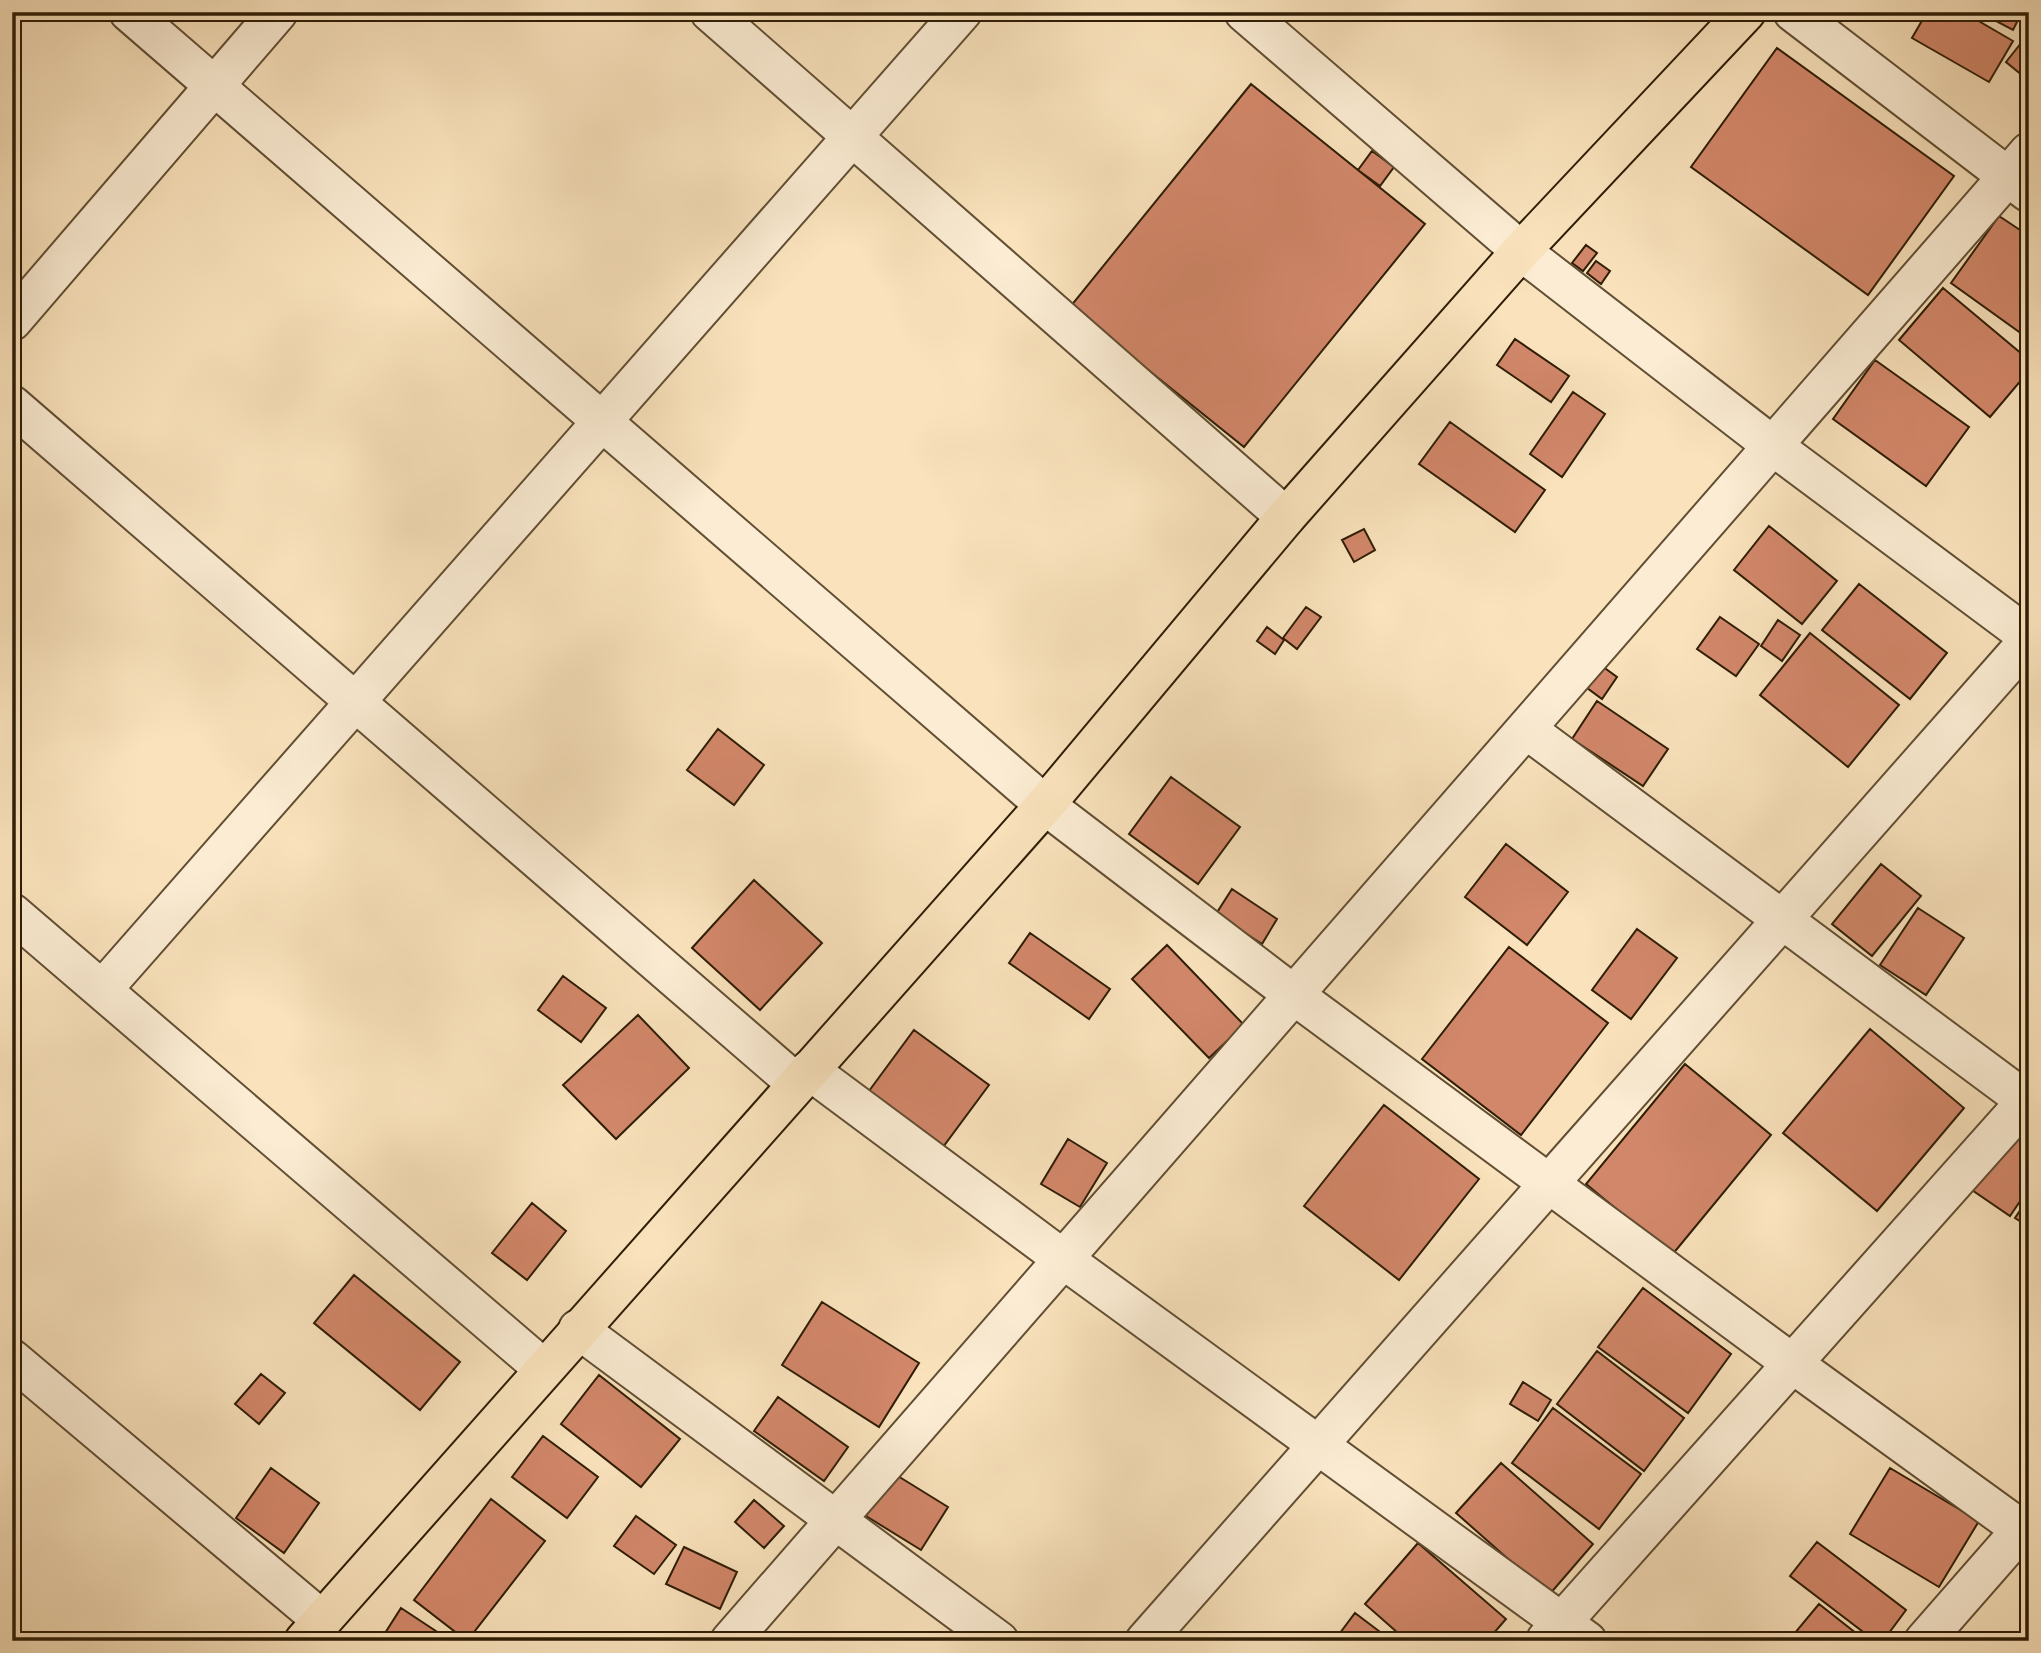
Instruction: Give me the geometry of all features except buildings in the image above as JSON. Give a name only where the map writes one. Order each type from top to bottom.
[{"type":"main road","points":[[313,1630],[1045,805],[1286,517],[1521,251],[1746,12]]},
{"type":"street","points":[[129,12],[1045,805],[1294,995],[1793,1364],[2026,1528],[1924,1641]]},
{"type":"street","points":[[12,321],[278,12]]},
{"type":"street","points":[[710,12],[1286,517]]},
{"type":"street","points":[[102,990],[962,12]]},
{"type":"street","points":[[1145,1641],[2029,638],[1773,446],[1521,251],[1244,12]]},
{"type":"street","points":[[730,1641],[1773,446],[2022,174],[1793,12]]},
{"type":"street","points":[[12,405],[356,702],[803,1077],[1063,1259],[1318,1444],[1565,1635],[1793,1364],[2028,1101],[1526,729]]},
{"type":"street","points":[[12,913],[544,1369]]},
{"type":"street","points":[[578,1329],[999,1641]]},
{"type":"street","points":[[12,1359],[313,1630]]}]
